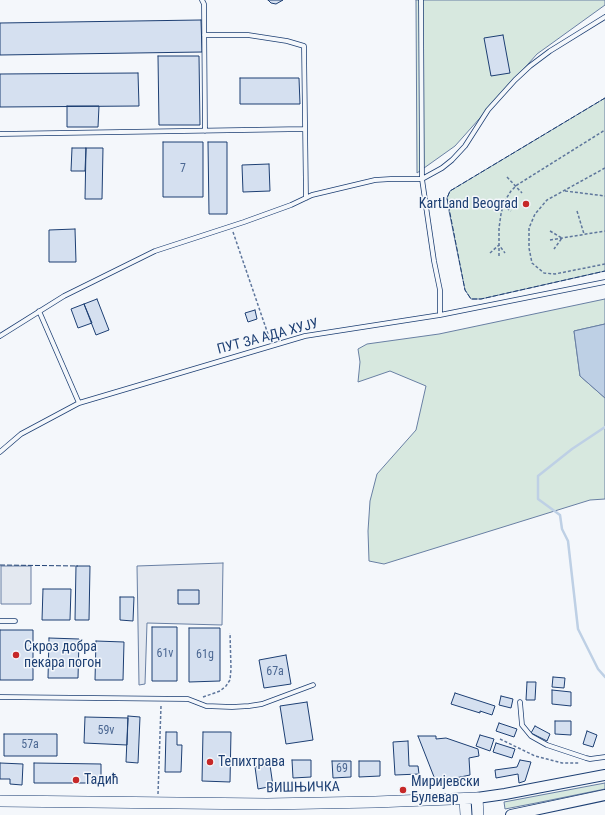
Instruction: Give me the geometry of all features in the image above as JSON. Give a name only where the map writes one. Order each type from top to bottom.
[{"type":"main road","name":"ВИШЊИЧКА","points":[[0,801],[266,804],[477,798]]},
{"type":"main road","points":[[477,798],[478,815]]},
{"type":"main road","points":[[465,799],[466,815]]},
{"type":"street","name":"ВИШЊИЧКА","points":[[477,798],[605,775]]},
{"type":"street","points":[[511,815],[605,796]]},
{"type":"lane","points":[[202,0],[204,4],[205,131]]},
{"type":"lane","points":[[421,0],[422,179],[440,290],[440,315]]},
{"type":"lane","points":[[0,336],[64,296],[155,251],[291,205],[312,195],[375,180],[422,179],[442,168],[452,160],[465,146],[488,110],[530,66],[550,51],[605,17]]},
{"type":"lane","points":[[204,35],[248,35],[287,41],[304,46],[306,198]]},
{"type":"lane","points":[[0,134],[304,129]]},
{"type":"lane","name":"ПУТ ЗА АДА ХУЈУ","points":[[0,452],[21,434],[79,403],[272,345],[305,336],[440,315],[605,282]]},
{"type":"lane","points":[[39,311],[79,403]]},
{"type":"lane","points":[[0,621],[15,621]]},
{"type":"lane","points":[[0,697],[188,699],[202,706],[210,707],[249,706],[262,704],[313,685]]},
{"type":"lane","points":[[520,702],[522,725],[531,736],[547,745],[590,759],[605,757]]},
{"type":"path","points":[[499,256],[499,228],[503,205],[511,191],[516,186],[605,130]]},
{"type":"path","points":[[605,168],[547,200],[534,214],[529,228],[529,248],[532,263],[544,273],[554,274],[605,264]]},
{"type":"path","points":[[507,177],[522,193]]},
{"type":"path","points":[[565,191],[605,196]]},
{"type":"path","points":[[494,200],[511,211]]},
{"type":"path","points":[[577,210],[584,234]]},
{"type":"path","points":[[231,226],[272,345]]},
{"type":"path","points":[[550,231],[562,238]]},
{"type":"path","points":[[550,240],[605,231]]},
{"type":"path","points":[[554,249],[562,238]]},
{"type":"path","points":[[499,245],[505,253]]},
{"type":"path","points":[[490,253],[499,245]]},
{"type":"path","points":[[194,701],[220,691],[230,680],[230,633]]},
{"type":"path","points":[[158,802],[161,699]]},
{"type":"path","points":[[500,739],[535,756],[554,761],[580,763],[587,762],[590,759]]},
{"type":"shaded area","points":[[416,0],[605,0],[605,5],[537,54],[455,146],[417,173]]},
{"type":"shaded area","name":"KartLand Beograd","points":[[605,98],[605,271],[481,299],[471,299],[465,290],[449,211],[447,198],[450,191]]},
{"type":"shaded area","points":[[605,299],[605,324],[574,331],[580,376],[605,398],[605,499],[590,500],[384,564],[369,561],[368,531],[370,501],[377,474],[416,430],[426,386],[390,371],[358,382],[360,362],[358,349],[367,344],[439,334]]},
{"type":"shaded area","points":[[223,563],[222,625],[147,623],[145,684],[139,685],[137,566]]},
{"type":"shaded area","points":[[1,566],[31,566],[31,604],[1,604]]},
{"type":"shaded area","points":[[605,783],[605,789],[505,809],[504,802]]},
{"type":"water","points":[[605,324],[605,398],[580,376],[574,331]]},
{"type":"building","points":[[268,0],[283,0],[276,4],[271,3]]},
{"type":"building","points":[[201,20],[202,52],[0,55],[0,23]]},
{"type":"building","points":[[503,35],[510,73],[491,76],[484,38]]},
{"type":"building","points":[[158,56],[199,56],[200,125],[159,125]]},
{"type":"building","points":[[138,73],[139,106],[0,107],[0,74]]},
{"type":"building","points":[[240,78],[299,78],[300,104],[240,104]]},
{"type":"building","points":[[67,106],[99,106],[98,127],[67,127]]},
{"type":"building","points":[[163,142],[203,142],[203,197],[163,197]]},
{"type":"building","points":[[208,142],[227,142],[227,214],[209,214]]},
{"type":"building","points":[[72,148],[86,148],[85,171],[71,171]]},
{"type":"building","points":[[86,148],[103,148],[102,199],[85,199]]},
{"type":"building","points":[[269,164],[270,191],[243,192],[242,165]]},
{"type":"building","points":[[75,229],[76,262],[49,262],[49,230]]},
{"type":"building","points":[[97,299],[109,330],[96,335],[84,304]]},
{"type":"building","points":[[84,304],[92,323],[78,328],[71,309]]},
{"type":"building","points":[[255,310],[257,319],[248,322],[245,313]]},
{"type":"building","points":[[76,566],[90,566],[89,620],[75,620]]},
{"type":"building","points":[[43,589],[71,589],[70,620],[42,620]]},
{"type":"building","points":[[178,590],[199,590],[199,604],[178,604]]},
{"type":"building","points":[[120,597],[134,597],[133,621],[120,620]]},
{"type":"building","points":[[152,627],[177,627],[177,681],[152,681]]},
{"type":"building","points":[[189,628],[220,628],[220,681],[189,682]]},
{"type":"building","name":"Скроз добра пекара погон","points":[[0,630],[33,630],[33,680],[0,680]]},
{"type":"building","points":[[49,638],[79,639],[78,678],[48,678]]},
{"type":"building","points":[[96,641],[124,642],[123,680],[95,680]]},
{"type":"building","points":[[286,655],[291,684],[264,688],[259,660]]},
{"type":"building","points":[[553,677],[565,678],[564,688],[552,687]]},
{"type":"building","points":[[527,682],[536,682],[535,700],[526,700]]},
{"type":"building","points":[[552,690],[571,692],[571,706],[552,704]]},
{"type":"building","points":[[455,693],[495,706],[492,715],[451,704]]},
{"type":"building","points":[[501,696],[513,699],[511,708],[499,705]]},
{"type":"building","points":[[307,702],[313,740],[286,744],[280,706]]},
{"type":"building","points":[[128,716],[140,717],[138,763],[126,762]]},
{"type":"building","points":[[85,717],[128,718],[127,745],[84,743]]},
{"type":"building","points":[[555,721],[571,721],[571,735],[555,734]]},
{"type":"building","points":[[499,723],[517,729],[514,737],[496,731]]},
{"type":"building","points":[[535,726],[550,734],[547,741],[531,733]]},
{"type":"building","points":[[587,731],[597,735],[593,747],[583,744]]},
{"type":"building","points":[[166,732],[177,732],[177,745],[182,745],[181,772],[165,772]]},
{"type":"building","points":[[203,732],[231,732],[230,782],[202,781]]},
{"type":"building","points":[[4,734],[57,734],[57,756],[4,756]]},
{"type":"building","points":[[480,735],[494,739],[490,751],[476,746]]},
{"type":"building","points":[[418,736],[436,736],[436,739],[446,738],[478,749],[479,756],[469,758],[470,775],[436,782]]},
{"type":"building","points":[[408,741],[409,766],[418,766],[419,774],[395,775],[393,742]]},
{"type":"building","points":[[496,743],[515,749],[512,758],[493,752]]},
{"type":"building","points":[[292,760],[311,760],[311,777],[293,778]]},
{"type":"building","points":[[520,760],[531,762],[525,781],[519,783],[518,774],[496,778],[495,770],[517,767]]},
{"type":"building","points":[[332,761],[351,761],[351,777],[333,778]]},
{"type":"building","points":[[359,761],[380,761],[380,776],[359,777]]},
{"type":"building","points":[[0,763],[23,764],[22,785],[10,784],[10,779],[0,779]]},
{"type":"building","points":[[34,763],[101,764],[101,783],[34,783]]},
{"type":"building","points":[[270,765],[273,786],[258,789],[255,767]]},
{"type":"waterway","points":[[605,427],[572,449],[538,476],[538,499],[560,515],[562,529],[568,541],[578,629],[598,669],[605,677]]},
{"type":"fence","points":[[605,98],[450,191],[447,198],[465,290],[471,299],[481,299],[605,271]]},
{"type":"fence","points":[[0,565],[78,566]]},
{"type":"place","name":"KartLand Beograd","points":[[526,204]]},
{"type":"place","name":"Скроз добра пекара погон","points":[[16,655]]},
{"type":"place","name":"Тепихтрава","points":[[210,762]]},
{"type":"place","name":"Тадић","points":[[76,780]]},
{"type":"place","name":"Миријевски Булевар","points":[[403,790]]}]
